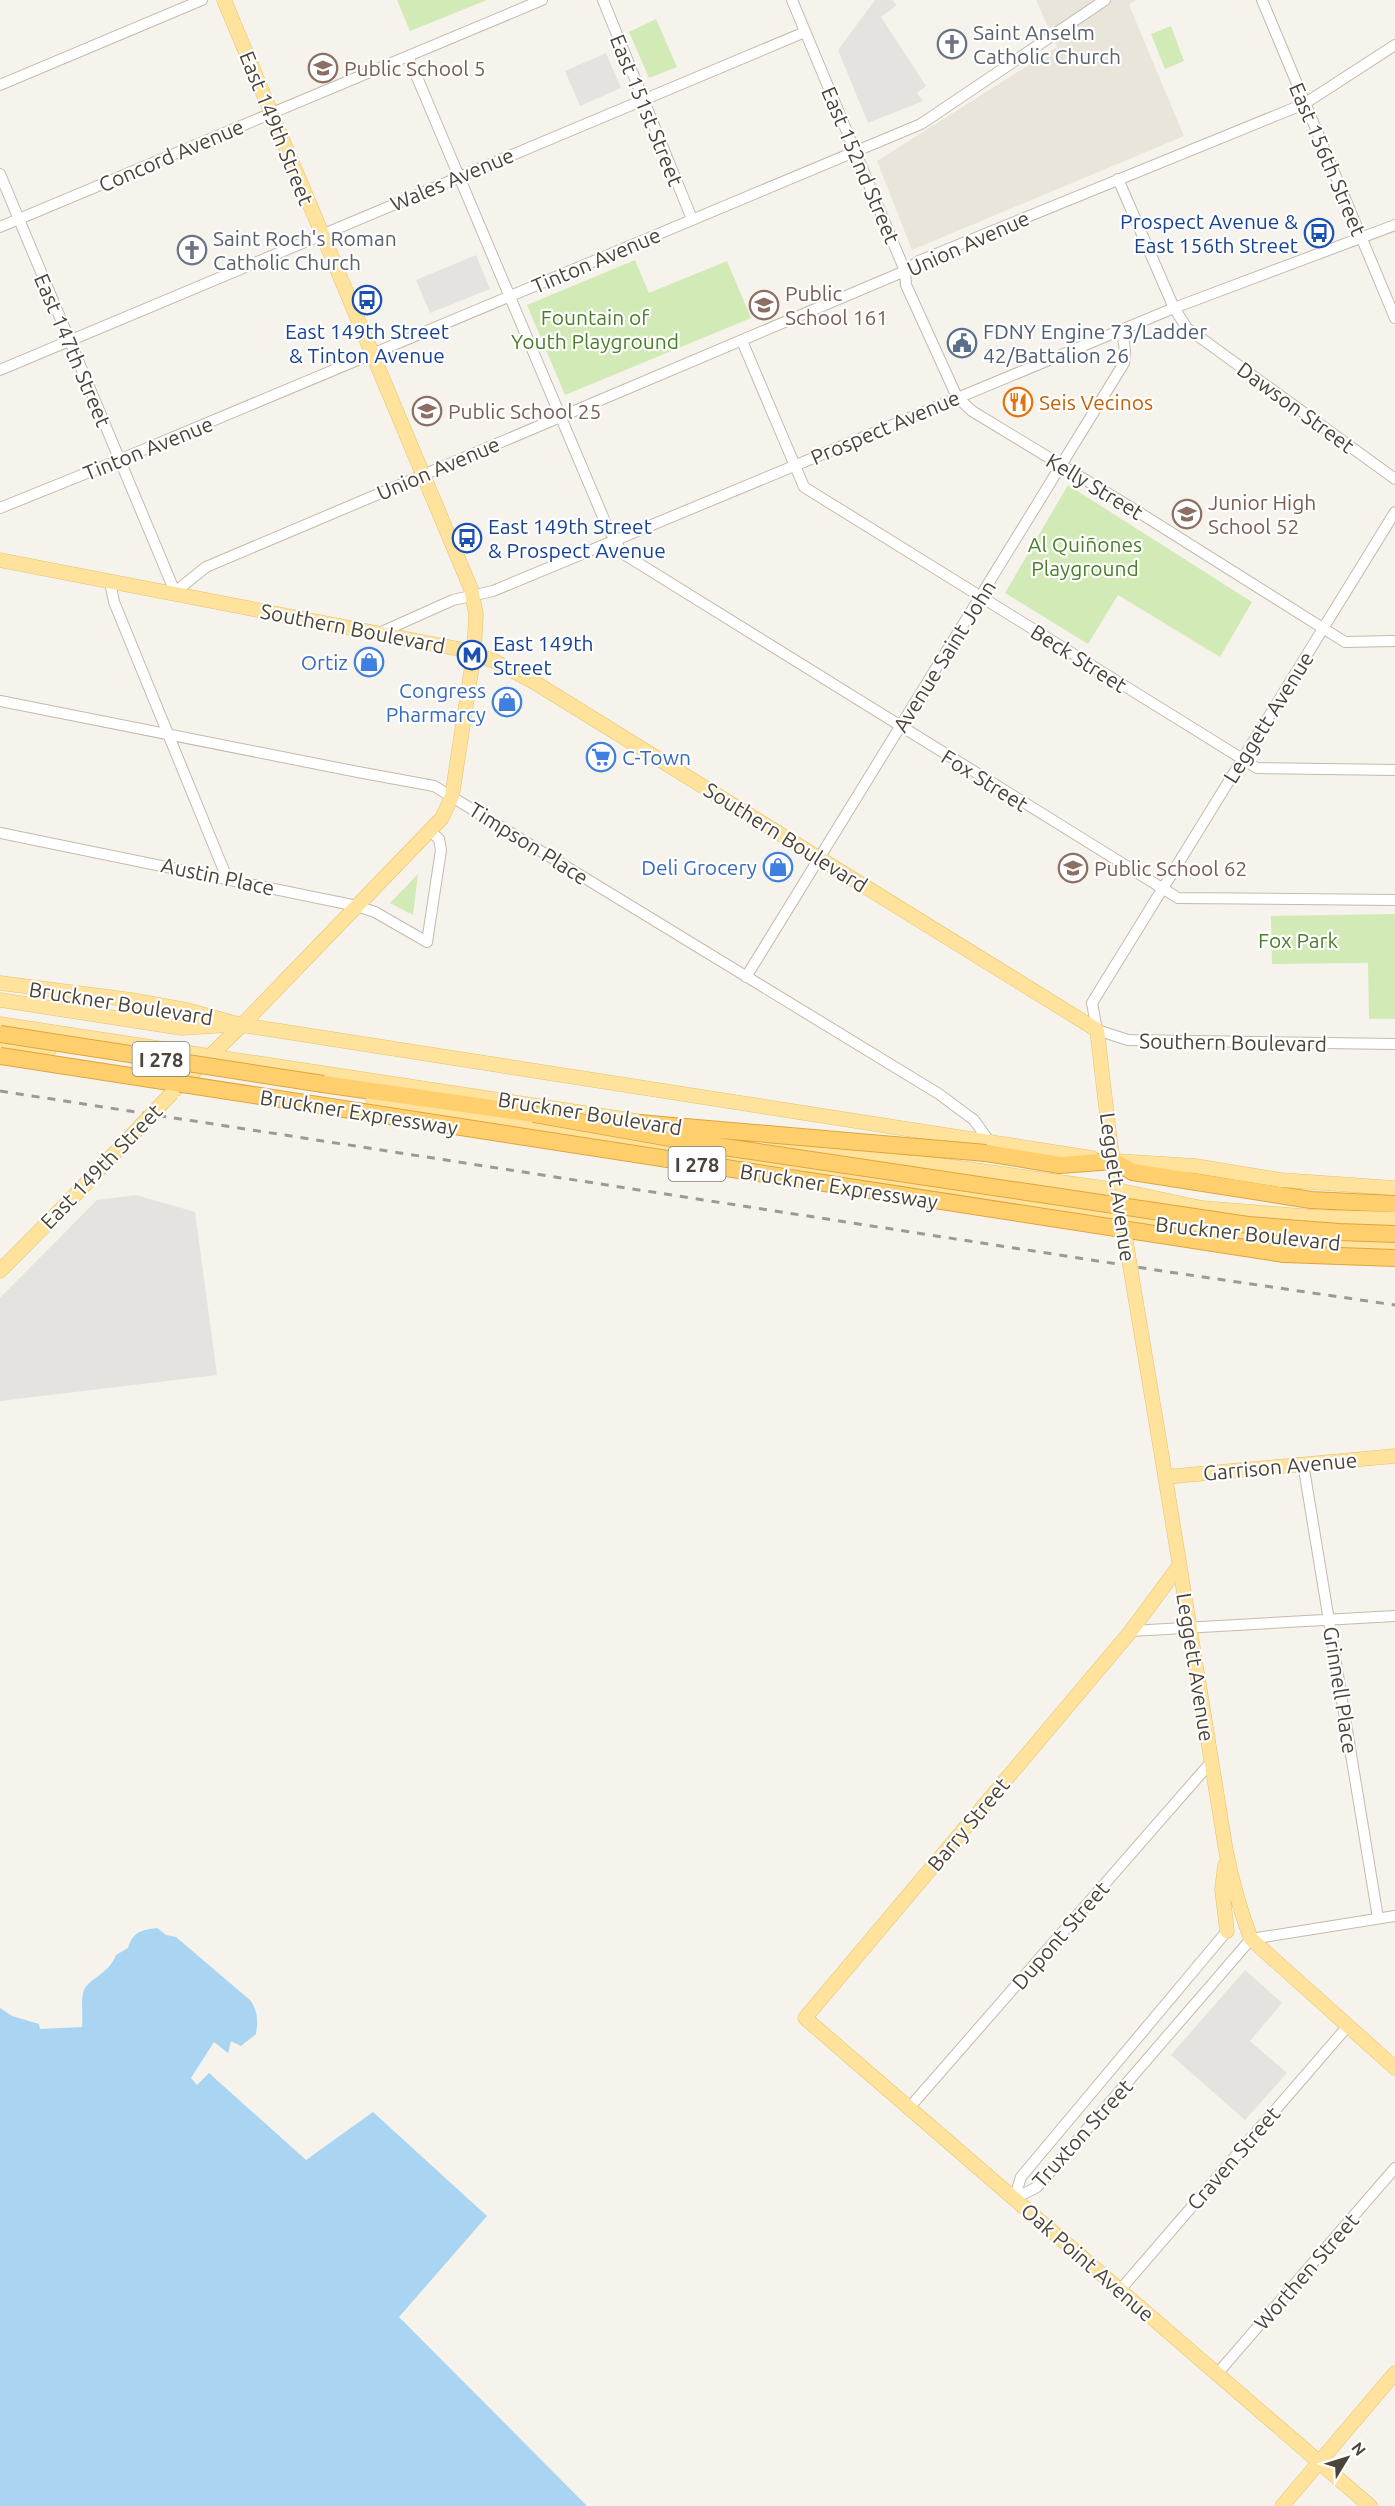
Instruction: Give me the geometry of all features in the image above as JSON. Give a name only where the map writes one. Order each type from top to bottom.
[{"type":"highway","name":"Bruckner Expressway","points":[[0,1034],[534,1114],[704,1144],[1248,1226],[1395,1234]]},
{"type":"highway","name":"Bruckner Expressway","points":[[0,1056],[1227,1246],[1284,1254],[1395,1257]]},
{"type":"highway","points":[[534,1114],[988,1149],[1059,1165],[1113,1161],[1133,1172],[1311,1200],[1395,1204]]},
{"type":"main road","name":"East 149th Street","points":[[0,1271],[430,831],[448,810],[452,796],[474,653],[476,614],[473,596],[224,0]]},
{"type":"main road","name":"Southern Boulevard","points":[[0,560],[110,582],[175,592],[474,653],[534,682],[1097,1030]]},
{"type":"main road","name":"Bruckner Boulevard","points":[[0,983],[186,1010],[242,1025],[818,1115],[988,1149]]},
{"type":"main road","name":"Bruckner Boulevard","points":[[0,1000],[182,1028],[242,1025]]},
{"type":"main road","name":"Bruckner Boulevard","points":[[0,1024],[856,1154],[1117,1190],[1202,1208],[1315,1217],[1395,1219]]},
{"type":"main road","name":"Leggett Avenue","points":[[1097,1030],[1117,1190],[1188,1627],[1233,1887],[1251,1938]]},
{"type":"main road","name":"Bruckner Boulevard","points":[[0,1043],[345,1094],[734,1161],[934,1189],[1122,1219],[1278,1240],[1395,1245]]},
{"type":"main road","points":[[1113,1161],[1195,1166],[1281,1180],[1395,1188]]},
{"type":"main road","name":"Garrison Avenue","points":[[1165,1477],[1395,1456]]},
{"type":"main road","name":"Barry Street","points":[[805,2018],[1131,1631],[1179,1566]]},
{"type":"main road","points":[[1226,1851],[1222,1889],[1227,1931]]},
{"type":"main road","points":[[1251,1938],[1395,2068]]},
{"type":"main road","name":"Oak Point Avenue","points":[[805,2018],[1370,2506]]},
{"type":"main road","points":[[1282,2506],[1395,2373]]},
{"type":"street","points":[[0,85],[202,0]]},
{"type":"street","name":"Concord Avenue","points":[[0,228],[542,0]]},
{"type":"street","name":"East 151st Street","points":[[603,0],[692,219]]},
{"type":"street","name":"East 152nd Street","points":[[792,0],[905,271],[906,285],[957,397]]},
{"type":"street","name":"Tinton Avenue","points":[[0,508],[921,124],[1105,0]]},
{"type":"street","name":"East 156th Street","points":[[1262,0],[1395,318]]},
{"type":"street","name":"Wales Avenue","points":[[0,370],[805,32]]},
{"type":"street","name":"Union Avenue","points":[[175,592],[206,567],[742,341],[905,271],[919,261],[1304,104],[1395,45]]},
{"type":"street","points":[[408,56],[613,541]]},
{"type":"street","name":"East 147th Street","points":[[0,174],[175,592]]},
{"type":"street","name":"Dawson Street","points":[[1118,179],[1174,308],[1187,328],[1395,479]]},
{"type":"street","name":"Prospect Avenue","points":[[377,634],[453,600],[493,591],[1174,308],[1395,225]]},
{"type":"street","name":"Avenue Saint John","points":[[746,978],[1124,363],[1122,330]]},
{"type":"street","points":[[742,341],[794,465]]},
{"type":"street","name":"Kelly Street","points":[[957,397],[972,411],[1345,642],[1395,641]]},
{"type":"street","name":"Beck Street","points":[[794,465],[804,487],[1257,768],[1395,770]]},
{"type":"street","name":"Leggett Avenue","points":[[1097,1030],[1092,1003],[1395,512]]},
{"type":"street","name":"Fox Street","points":[[613,541],[627,558],[1178,898],[1395,900]]},
{"type":"street","points":[[110,582],[114,602],[227,878]]},
{"type":"street","name":"Timpson Place","points":[[0,701],[434,786],[939,1094],[974,1120],[988,1149]]},
{"type":"street","name":"Austin Place","points":[[0,833],[357,906],[375,912],[428,942],[441,850],[439,839],[430,831]]},
{"type":"street","name":"Southern Boulevard","points":[[1097,1030],[1115,1037],[1143,1042],[1395,1044]]},
{"type":"street","name":"Grinnell Place","points":[[1303,1463],[1378,1917]]},
{"type":"street","points":[[1131,1631],[1395,1616]]},
{"type":"street","name":"Dupont Street","points":[[909,2108],[1212,1761]]},
{"type":"street","points":[[1251,1938],[1395,1916]]},
{"type":"street","name":"Truxton Street","points":[[1014,2199],[1021,2177],[1227,1931]]},
{"type":"street","name":"Truxton Street","points":[[1014,2199],[1037,2187],[1251,1938]]},
{"type":"street","name":"Craven Street","points":[[1120,2290],[1347,2027]]},
{"type":"street","name":"Worthen Street","points":[[1217,2374],[1395,2168]]},
{"type":"shaded area","points":[[875,0],[892,0],[897,5],[881,17],[926,86],[917,93],[923,101],[868,123],[838,50]]},
{"type":"shaded area","points":[[1036,0],[1136,0],[1129,5],[1184,136],[912,250],[877,161],[1057,47]]},
{"type":"shaded area","points":[[606,53],[621,88],[580,106],[565,71]]},
{"type":"shaded area","points":[[476,255],[490,289],[430,313],[416,280]]},
{"type":"shaded area","points":[[136,1195],[195,1212],[217,1375],[0,1401],[0,1298],[97,1200]]},
{"type":"shaded area","points":[[1245,1970],[1282,2003],[1250,2041],[1287,2073],[1245,2120],[1171,2055]]},
{"type":"green space","points":[[397,0],[487,0],[410,31]]},
{"type":"green space","points":[[656,19],[677,67],[649,78],[629,32]]},
{"type":"green space","points":[[1171,26],[1184,61],[1165,69],[1151,34]]},
{"type":"green space","name":"Fountain of Youth Playground","points":[[635,260],[649,293],[727,261],[751,318],[565,395],[527,305]]},
{"type":"green space","name":"Al Quiñones Playground","points":[[1068,485],[1252,602],[1220,657],[1118,595],[1088,644],[1005,593]]},
{"type":"green space","points":[[418,874],[413,915],[390,903]]},
{"type":"green space","name":"Fox Park","points":[[1395,914],[1395,1019],[1369,1019],[1368,963],[1272,964],[1271,916]]},
{"type":"water","points":[[157,1928],[166,1935],[176,1937],[251,2001],[256,2013],[256,2034],[241,2046],[231,2041],[228,2053],[214,2042],[191,2078],[197,2085],[209,2073],[306,2160],[373,2112],[487,2216],[399,2317],[587,2506],[0,2506],[0,2008],[12,2016],[39,2024],[40,2029],[82,2027],[82,1997],[88,1984],[113,1962],[116,1955],[128,1948],[135,1935]]},
{"type":"railway","points":[[0,1091],[1395,1305]]},
{"type":"place","name":"Saint Anselm Catholic Church","points":[[952,44]]},
{"type":"place","name":"Public School 5","points":[[323,68]]},
{"type":"place","name":"Prospect Avenue & East 156th Street","points":[[1319,233]]},
{"type":"place","name":"Saint Roch's Roman Catholic Church","points":[[192,250]]},
{"type":"place","name":"East 149th Street & Tinton Avenue","points":[[367,300]]},
{"type":"place","name":"Public School 161","points":[[764,305]]},
{"type":"place","name":"FDNY Engine 73/Ladder 42/Battalion 26","points":[[962,343]]},
{"type":"place","name":"Seis Vecinos","points":[[1018,402]]},
{"type":"place","name":"Public School 25","points":[[427,411]]},
{"type":"place","name":"Junior High School 52","points":[[1187,514]]},
{"type":"place","name":"East 149th Street & Prospect Avenue","points":[[467,538]]},
{"type":"place","name":"East 149th Street","points":[[472,655]]},
{"type":"place","name":"Ortiz","points":[[369,662]]},
{"type":"place","name":"Congress Pharmarcy","points":[[507,702]]},
{"type":"place","name":"C-Town","points":[[601,757]]},
{"type":"place","name":"Deli Grocery","points":[[778,867]]},
{"type":"place","name":"Public School 62","points":[[1073,868]]}]
